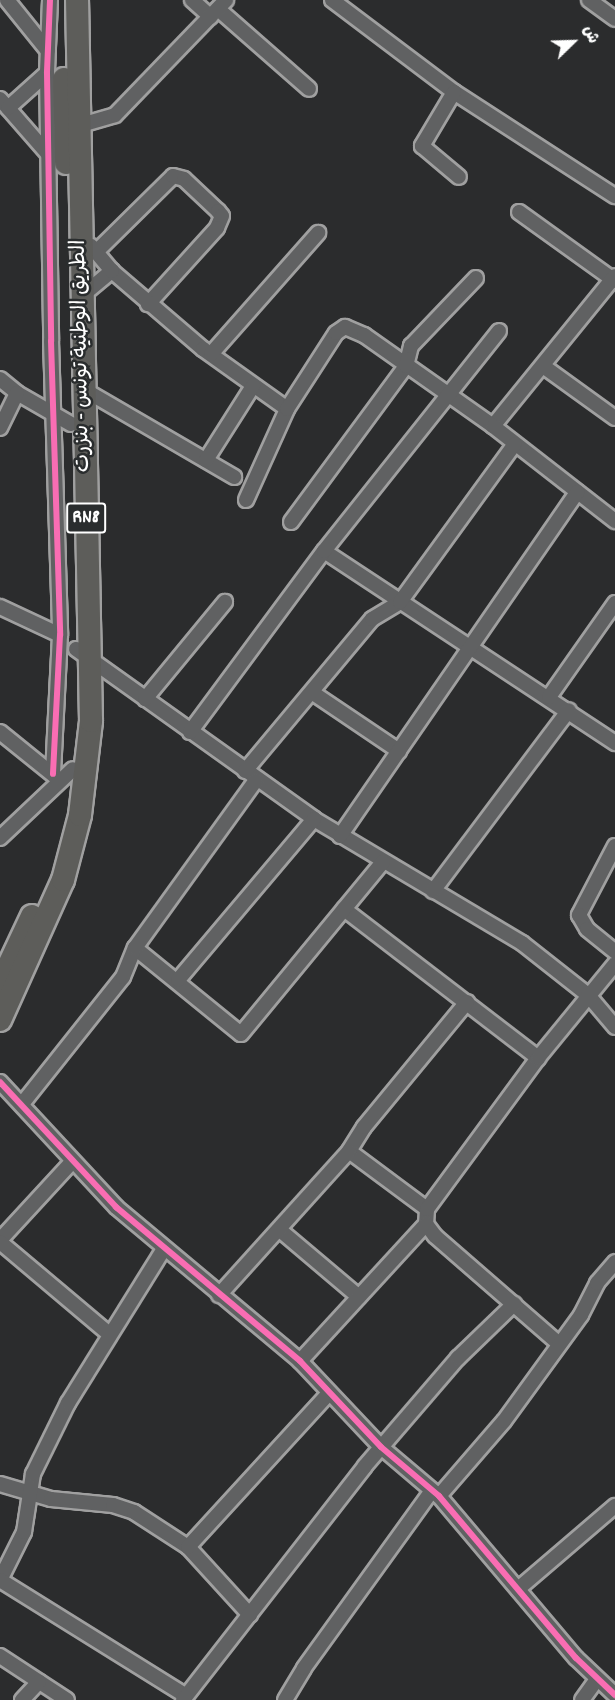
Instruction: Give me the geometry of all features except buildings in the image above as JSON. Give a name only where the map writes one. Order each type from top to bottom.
[{"type":"main road","name":"الطريق الوطنية تونس - بنزرت","points":[[0,984],[51,871],[69,807],[62,775],[76,648],[83,389],[77,337],[63,0]]},
{"type":"main road","name":"الطريق الوطنية تونس - بنزرت","points":[[0,1020],[45,926],[73,848],[86,783],[62,419],[83,295],[79,232],[81,125],[77,0]]},
{"type":"street","points":[[7,0],[48,51]]},
{"type":"street","points":[[50,0],[47,73],[48,154],[62,419]]},
{"type":"street","points":[[192,0],[218,9],[309,89]]},
{"type":"street","points":[[332,0],[454,92],[615,196]]},
{"type":"street","points":[[589,0],[615,19]]},
{"type":"street","points":[[81,125],[115,115],[218,9]]},
{"type":"street","points":[[47,73],[4,103],[48,154]]},
{"type":"street","points":[[454,92],[422,146],[459,177]]},
{"type":"street","points":[[96,252],[173,176],[184,179],[218,211],[222,216],[217,228],[148,304]]},
{"type":"street","points":[[493,426],[614,279],[519,212]]},
{"type":"street","points":[[79,232],[112,271],[148,304],[253,386],[287,409]]},
{"type":"street","points":[[211,354],[318,233]]},
{"type":"street","points":[[83,295],[112,271]]},
{"type":"street","points":[[291,522],[406,366],[407,353],[416,339],[476,278]]},
{"type":"street","points":[[246,500],[287,409],[336,333],[345,327],[354,329],[493,426],[615,521]]},
{"type":"street","points":[[190,732],[324,551],[446,393],[499,331]]},
{"type":"street","points":[[543,366],[615,418]]},
{"type":"street","points":[[0,379],[17,393],[62,419]]},
{"type":"street","points":[[206,460],[253,386]]},
{"type":"street","points":[[83,389],[234,477]]},
{"type":"street","points":[[0,428],[17,393]]},
{"type":"street","points":[[22,1104],[123,977],[135,948],[251,776],[372,619],[400,602],[515,444]]},
{"type":"street","points":[[340,836],[577,492]]},
{"type":"street","points":[[324,551],[614,739]]},
{"type":"street","points":[[145,699],[225,602]]},
{"type":"street","points":[[549,697],[615,603]]},
{"type":"street","points":[[0,606],[76,648],[251,776],[340,836],[522,943],[588,995],[615,1027]]},
{"type":"street","points":[[313,693],[399,751]]},
{"type":"street","points":[[433,891],[569,710]]},
{"type":"street","points":[[0,732],[62,775],[0,838]]},
{"type":"street","points":[[178,980],[314,819]]},
{"type":"street","points":[[614,850],[579,915],[587,930],[615,952]]},
{"type":"street","points":[[135,948],[178,980],[235,1033],[241,1034],[383,862]]},
{"type":"street","points":[[344,909],[538,1058]]},
{"type":"street","points":[[300,1361],[426,1224],[427,1209],[538,1058],[615,964]]},
{"type":"street","points":[[219,1296],[281,1231],[349,1151],[364,1127],[467,1002]]},
{"type":"street","points":[[0,1082],[22,1104],[71,1162],[164,1249],[300,1361],[381,1447],[435,1494],[597,1679],[615,1695]]},
{"type":"street","points":[[349,1151],[427,1209]]},
{"type":"street","points":[[71,1162],[0,1241],[108,1333]]},
{"type":"street","points":[[426,1224],[558,1343]]},
{"type":"street","points":[[281,1231],[359,1297]]},
{"type":"street","points":[[164,1249],[108,1333],[68,1403],[28,1491],[24,1532],[0,1580],[185,1698],[381,1447],[458,1359],[514,1304]]},
{"type":"street","points":[[285,1700],[304,1668],[435,1494],[504,1420],[558,1343],[581,1315],[597,1283],[615,1262]]},
{"type":"street","points":[[188,1547],[329,1393]]},
{"type":"street","points":[[0,1484],[51,1499],[113,1505],[134,1512],[188,1547],[250,1615]]},
{"type":"street","points":[[518,1589],[615,1506]]},
{"type":"street","points":[[0,1656],[67,1700]]},
{"type":"street","points":[[582,1700],[597,1679]]},
{"type":"street","points":[[22,1700],[39,1682]]},
{"type":"cycle path","points":[[50,0],[47,73],[51,341],[60,635],[53,774]]},
{"type":"cycle path","points":[[0,1082],[116,1207],[300,1361],[381,1447],[439,1496],[576,1658],[615,1695]]}]
